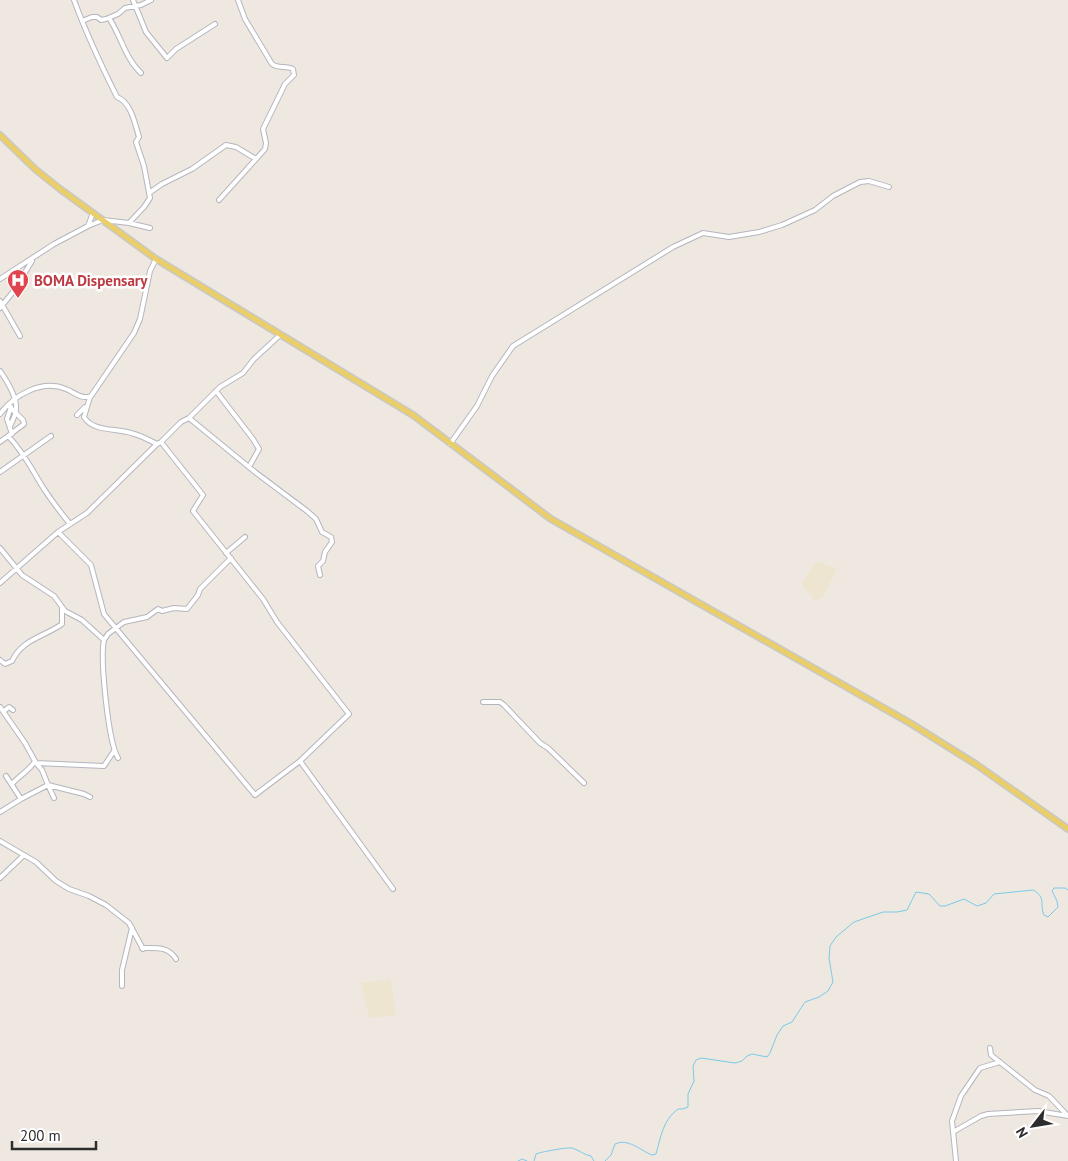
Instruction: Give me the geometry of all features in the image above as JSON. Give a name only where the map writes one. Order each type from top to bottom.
[{"type":"main road","points":[[0,135],[35,169],[156,259],[413,416],[550,519],[910,723],[977,764],[1068,829]]},
{"type":"street","points":[[74,0],[117,97],[121,98],[128,106],[139,137],[136,142],[144,166],[149,193],[148,202],[129,223]]},
{"type":"street","points":[[133,0],[146,32],[167,58],[176,49],[215,24]]},
{"type":"street","points":[[82,20],[97,17],[101,20],[109,18],[125,8],[141,5],[151,0]]},
{"type":"street","points":[[219,200],[265,149],[263,129],[282,90],[294,75],[294,72],[289,67],[272,64],[245,19],[238,0]]},
{"type":"street","points":[[109,18],[119,34],[131,63],[142,73]]},
{"type":"street","points":[[149,193],[192,168],[226,144],[236,147],[256,159]]},
{"type":"street","points":[[450,444],[477,406],[492,376],[513,346],[673,247],[703,233],[729,237],[759,232],[782,225],[815,210],[833,196],[860,182],[870,181],[889,187]]},
{"type":"street","points":[[88,226],[93,213]]},
{"type":"street","points":[[0,279],[54,244],[103,220],[150,228]]},
{"type":"street","points":[[1,307],[33,259]]},
{"type":"street","points":[[77,415],[85,407],[107,371],[134,333],[140,318],[150,271],[156,259]]},
{"type":"street","points":[[0,301],[1,307],[20,336]]},
{"type":"street","points":[[0,583],[58,532],[87,513],[159,443],[189,418],[216,391],[242,373],[280,335]]},
{"type":"street","points":[[0,371],[11,387],[16,406],[16,413],[10,426]]},
{"type":"street","points":[[213,385],[253,438],[259,449],[249,467]]},
{"type":"street","points":[[0,414],[14,400],[28,390],[44,387],[63,388],[78,396],[90,397]]},
{"type":"street","points":[[0,442],[24,424],[23,420],[10,406]]},
{"type":"street","points":[[10,406],[7,419],[10,426],[10,435],[70,524]]},
{"type":"street","points":[[58,532],[91,565],[104,614],[255,795],[300,761],[348,714],[277,622],[263,599],[193,511],[203,495],[159,443],[129,432],[109,430],[91,425],[84,417],[85,407]]},
{"type":"street","points":[[189,418],[316,518],[322,532],[331,537],[332,542],[325,552],[323,561],[318,566],[320,576]]},
{"type":"street","points":[[0,472],[51,436]]},
{"type":"street","points":[[226,553],[246,537]]},
{"type":"street","points":[[0,548],[22,575],[54,596],[65,611],[82,620],[104,640]]},
{"type":"street","points":[[118,758],[114,751],[104,686],[102,654],[104,640],[116,628],[130,620],[147,617],[158,609],[186,609],[198,595],[200,589],[230,558]]},
{"type":"street","points":[[0,660],[5,664],[12,661],[16,651],[21,647],[53,631],[62,624],[62,607]]},
{"type":"street","points":[[483,702],[500,702],[504,705],[540,743],[548,748],[584,783]]},
{"type":"street","points":[[0,707],[42,770],[54,798]]},
{"type":"street","points":[[4,711],[8,707],[13,710]]},
{"type":"street","points":[[36,762],[104,766],[114,751]]},
{"type":"street","points":[[300,761],[393,889]]},
{"type":"street","points":[[12,784],[36,762]]},
{"type":"street","points":[[6,776],[21,799]]},
{"type":"street","points":[[0,812],[48,785],[90,797]]},
{"type":"street","points":[[0,841],[36,862],[56,881],[69,890],[89,896],[106,905],[129,923],[143,948],[164,949],[176,959]]},
{"type":"street","points":[[0,878],[24,855]]},
{"type":"street","points":[[122,986],[122,970],[132,928]]},
{"type":"street","points":[[990,1048],[990,1055],[1035,1090],[1049,1096],[1068,1116]]},
{"type":"street","points":[[956,1161],[952,1132],[954,1113],[978,1070],[982,1066],[1000,1062]]},
{"type":"street","points":[[952,1132],[988,1114],[1038,1111],[1068,1116]]},
{"type":"shaded area","points":[[817,561],[837,569],[822,599],[814,600],[801,583]]},
{"type":"shaded area","points":[[391,979],[396,1015],[369,1018],[361,983]]},
{"type":"waterway","points":[[605,1161],[611,1155],[615,1144],[625,1142],[652,1155],[656,1154],[663,1129],[669,1118],[678,1109],[688,1107],[688,1094],[694,1081],[693,1066],[696,1060],[701,1058],[735,1063],[742,1061],[752,1054],[767,1057],[783,1026],[792,1022],[805,1002],[819,997],[828,991],[833,982],[829,958],[830,946],[836,937],[854,922],[883,912],[907,910],[916,892],[929,894],[940,906],[964,899],[977,906],[986,903],[994,894],[1033,890],[1040,896],[1044,915],[1048,917],[1058,907],[1052,891],[1054,888],[1065,888],[1068,890]]},
{"type":"waterway","points":[[534,1161],[536,1154],[569,1148],[591,1156],[594,1161]]},
{"type":"waterway","points":[[518,1161],[522,1159],[527,1161]]},
{"type":"place","name":"BOMA Dispensary","points":[[18,299]]}]
